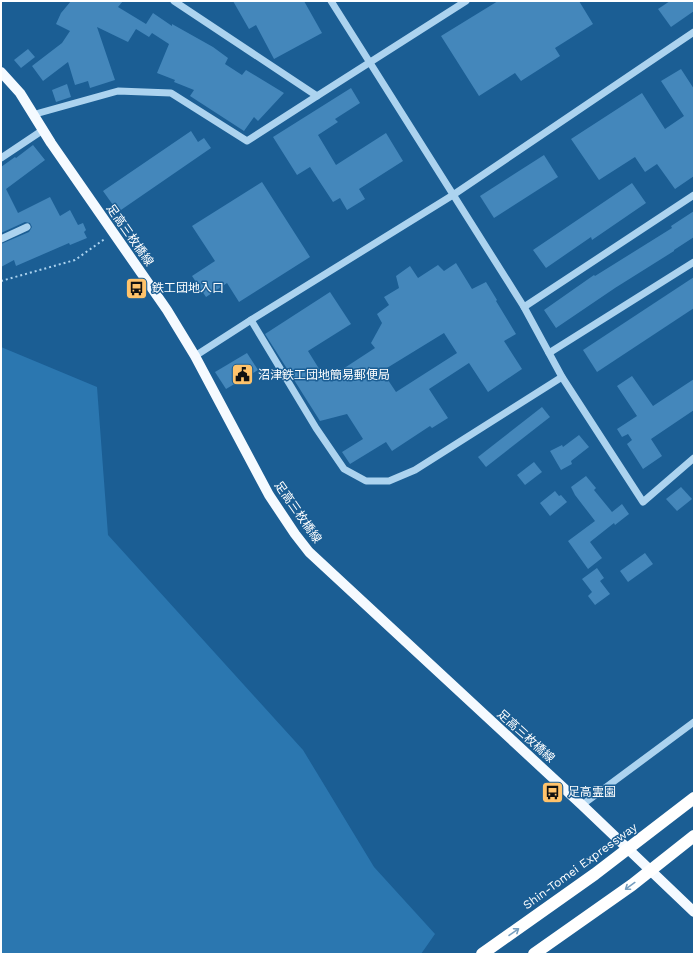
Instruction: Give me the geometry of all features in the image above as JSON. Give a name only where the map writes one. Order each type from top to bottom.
[{"type":"highway","points":[[595,874],[694,788]]},
{"type":"highway","name":"Shin-Tomei Expressway","points":[[482,954],[595,874],[694,798]]},
{"type":"highway","points":[[534,954],[632,885],[694,836]]},
{"type":"main road","name":"足高三枚橋線","points":[[1,72],[20,93],[43,130],[167,310],[196,356],[269,495],[309,552],[582,804],[690,908]]},
{"type":"street","points":[[174,1],[318,96]]},
{"type":"street","points":[[331,1],[524,307],[562,377],[643,502],[694,458]]},
{"type":"street","points":[[35,116],[39,113],[118,91],[171,93],[247,141],[466,1]]},
{"type":"street","points":[[196,356],[453,195],[694,32]]},
{"type":"street","points":[[1,158],[43,130]]},
{"type":"street","points":[[524,307],[694,195]]},
{"type":"street","points":[[1,239],[27,227]]},
{"type":"street","points":[[549,353],[694,262]]},
{"type":"street","points":[[252,320],[316,428],[344,469],[366,481],[389,481],[415,470],[562,377]]},
{"type":"street","points":[[582,804],[694,722]]},
{"type":"path","points":[[1,282],[74,260],[113,233]]},
{"type":"shaded area","points":[[1,347],[97,387],[108,535],[303,750],[374,867],[435,934],[421,954],[1,954]]},
{"type":"building","points":[[71,1],[123,1],[118,7],[146,24],[153,13],[172,26],[172,24],[213,47],[228,58],[225,64],[242,75],[246,70],[284,93],[258,121],[254,117],[244,131],[190,96],[194,90],[157,73],[169,44],[152,33],[149,37],[136,29],[128,42],[97,27],[115,80],[90,88],[88,81],[75,85],[68,62],[43,81],[32,66],[62,43],[70,31],[56,24],[61,13]]},
{"type":"building","points":[[233,1],[304,1],[322,33],[274,59],[256,25],[249,29]]},
{"type":"building","points":[[498,1],[579,1],[593,24],[555,48],[560,56],[521,81],[515,73],[479,96],[441,36]]},
{"type":"building","points":[[670,1],[694,1],[694,11],[671,27],[658,9]]},
{"type":"building","points":[[28,49],[35,57],[21,68],[14,60]]},
{"type":"building","points":[[681,69],[694,89],[694,176],[675,189],[657,164],[645,172],[635,157],[599,180],[571,139],[642,93],[665,129],[684,116],[661,81]]},
{"type":"building","points":[[67,84],[71,97],[56,102],[52,90]]},
{"type":"building","points":[[351,88],[360,103],[335,119],[338,122],[318,135],[336,165],[386,133],[403,161],[359,189],[365,199],[347,210],[340,198],[333,202],[310,167],[297,175],[273,137]]},
{"type":"building","points":[[191,131],[198,142],[204,138],[211,148],[118,212],[103,191]]},
{"type":"building","points":[[33,145],[45,160],[6,189],[18,213],[50,197],[60,216],[70,210],[78,225],[83,223],[86,230],[84,232],[87,238],[70,245],[69,243],[16,266],[14,260],[1,267],[1,244],[29,232],[32,227],[30,223],[25,222],[1,233],[1,167]]},
{"type":"building","points":[[544,155],[558,177],[494,218],[480,196]]},
{"type":"building","points":[[262,182],[310,257],[239,302],[227,283],[206,297],[192,276],[215,261],[192,226]]},
{"type":"building","points":[[632,183],[646,203],[592,240],[591,237],[546,268],[533,250]]},
{"type":"building","points":[[694,211],[694,237],[556,328],[544,310],[594,275],[595,276],[672,228],[671,226]]},
{"type":"building","points":[[456,263],[472,289],[486,282],[516,334],[504,341],[522,369],[488,392],[469,363],[429,389],[448,418],[432,428],[430,426],[392,451],[386,442],[350,464],[342,452],[363,439],[347,414],[320,421],[265,334],[330,292],[351,324],[308,351],[326,380],[375,348],[371,343],[382,323],[377,314],[389,305],[384,297],[399,288],[396,276],[410,266],[418,278],[438,265],[444,271]],"holes":[[[444,333],[457,353],[396,392],[382,371]]]},
{"type":"building","points":[[694,277],[694,308],[597,372],[583,350]]},
{"type":"building","points":[[247,353],[258,370],[226,389],[215,372]]},
{"type":"building","points":[[632,376],[653,406],[694,379],[694,410],[651,439],[662,456],[643,469],[627,444],[632,440],[628,434],[622,437],[617,429],[637,416],[617,386]]},
{"type":"building","points":[[542,407],[550,417],[486,467],[478,457]]},
{"type":"building","points":[[579,435],[589,447],[571,461],[572,464],[561,470],[550,451],[562,445],[563,447]]},
{"type":"building","points":[[534,462],[542,472],[525,485],[517,475]]},
{"type":"building","points":[[586,476],[596,488],[594,490],[612,512],[622,504],[629,514],[615,525],[614,523],[590,542],[602,558],[588,569],[568,541],[595,521],[575,495],[571,487]]},
{"type":"building","points":[[681,487],[692,499],[677,511],[666,499]]},
{"type":"building","points":[[555,491],[567,502],[550,516],[540,503]]},
{"type":"building","points":[[645,553],[653,564],[628,582],[620,571]]},
{"type":"building","points":[[597,568],[604,578],[600,581],[610,594],[595,605],[588,596],[592,592],[582,579]]},
{"type":"place","name":"鉄工団地入口","points":[[136,288]]},
{"type":"place","name":"沼津鉄工団地簡易郵便局","points":[[242,375]]},
{"type":"place","name":"足高霊園","points":[[552,792]]}]
